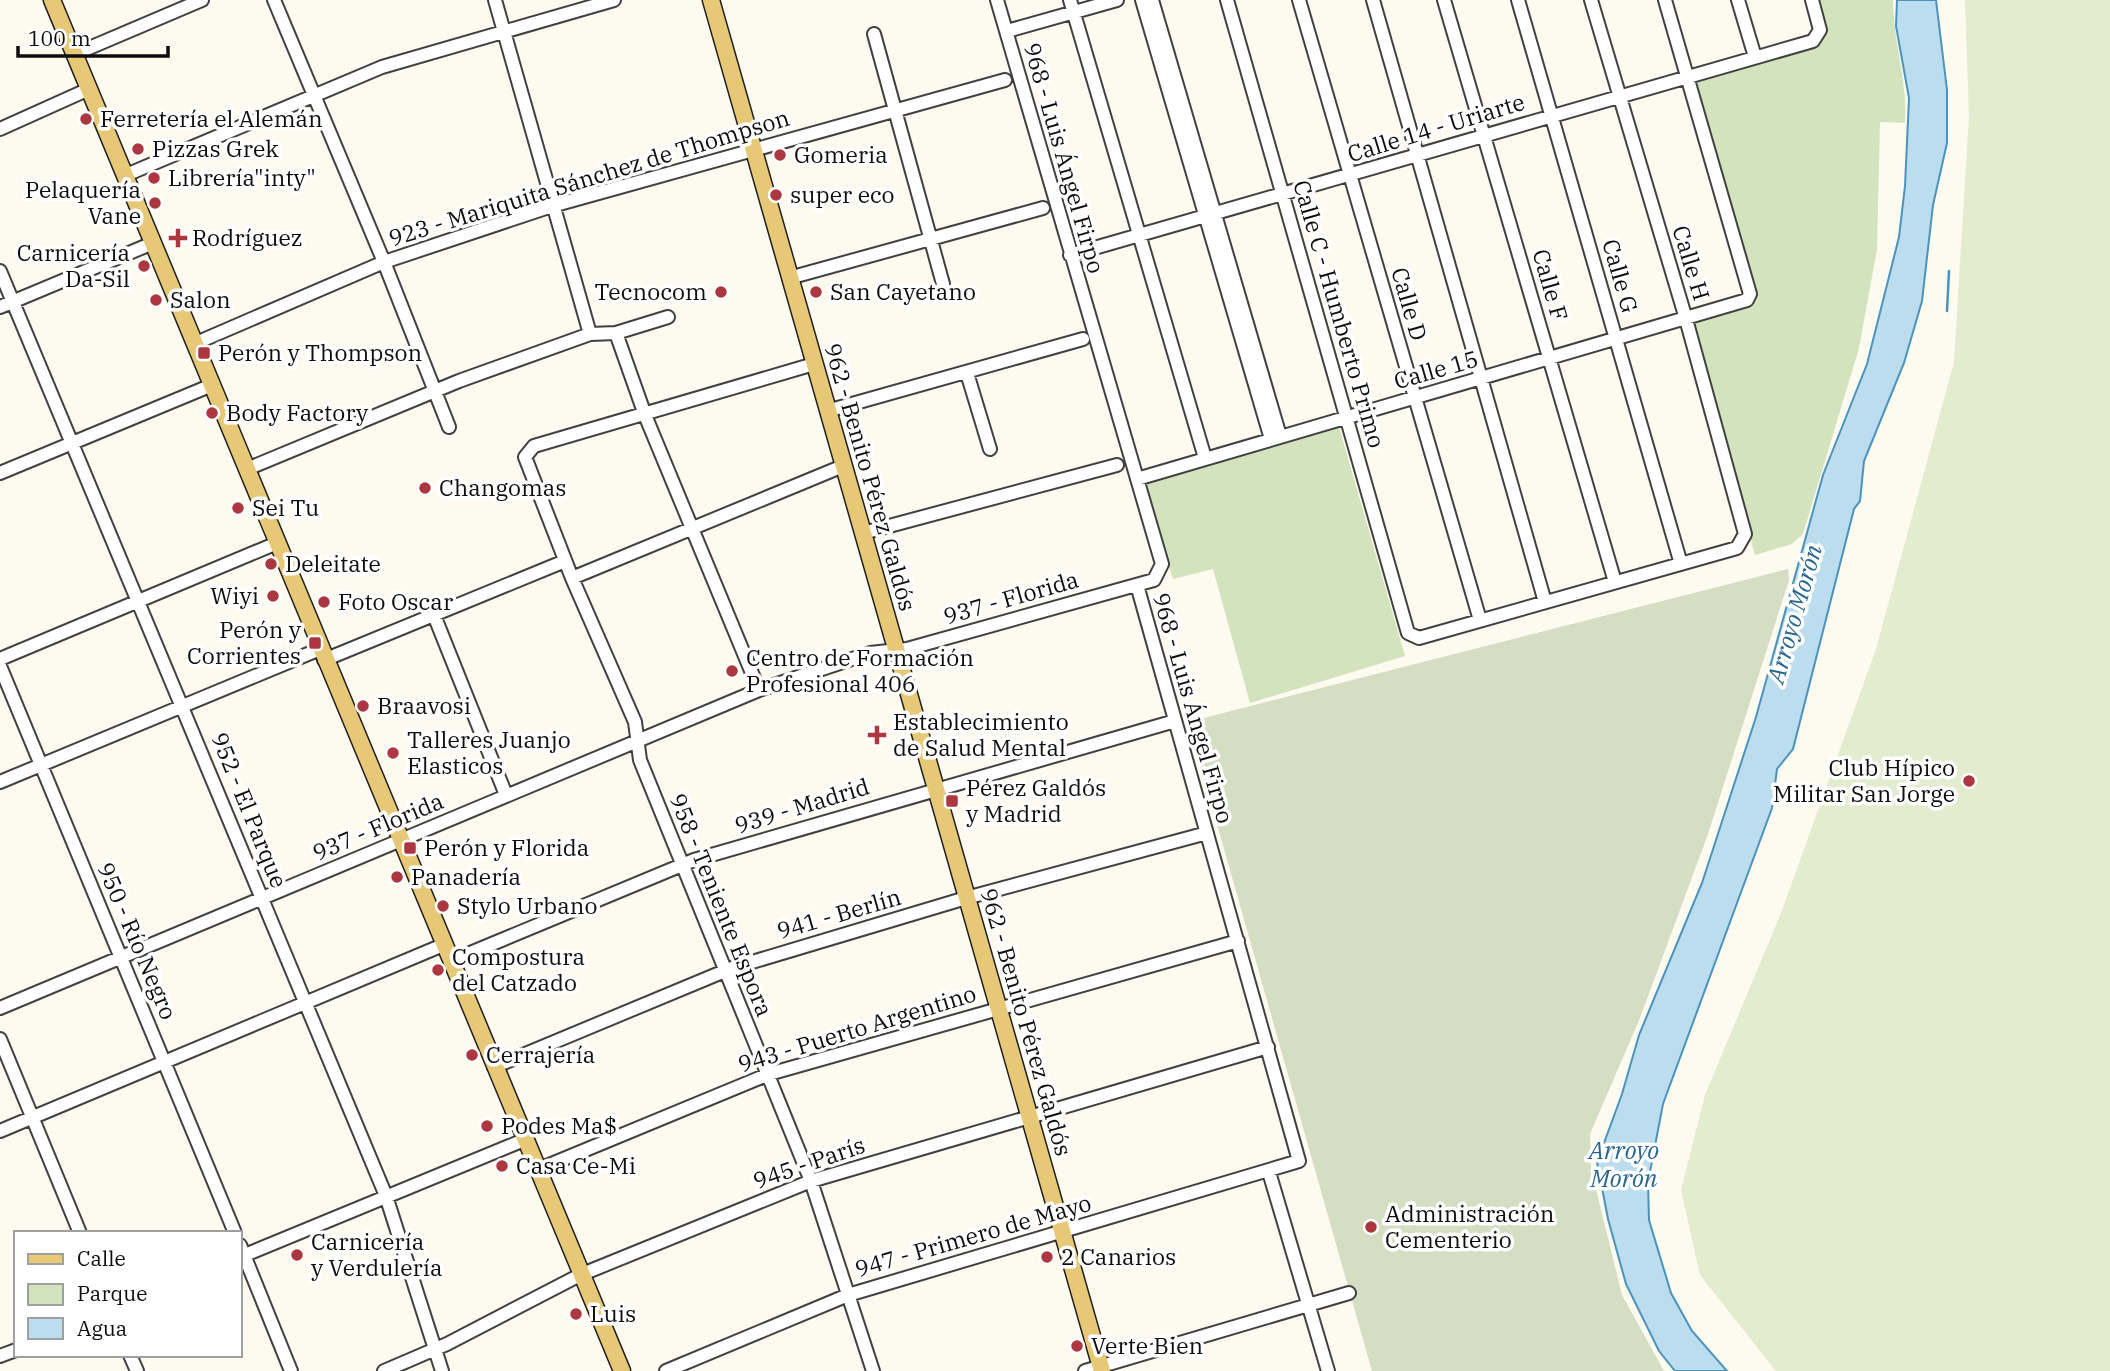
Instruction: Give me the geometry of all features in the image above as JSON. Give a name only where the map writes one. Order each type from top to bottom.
[{"type":"main road","points":[[52,0],[196,343],[322,655],[402,840],[443,945],[622,1371]]},
{"type":"main road","name":"962 - Benito Pérez Galdós","points":[[711,0],[1063,1232],[1096,1369]]},
{"type":"street","points":[[75,54],[202,0]]},
{"type":"street","points":[[274,0],[384,262],[449,427]]},
{"type":"street","points":[[495,0],[590,334]]},
{"type":"street","points":[[126,175],[392,63],[614,0]]},
{"type":"street","name":"968 - Luis Ángel Firpo","points":[[997,0],[1162,564],[1154,580],[1137,585],[1299,1161]]},
{"type":"street","points":[[1007,32],[1072,6],[1117,0]]},
{"type":"street","points":[[1142,0],[1210,215]]},
{"type":"street","points":[[1152,0],[1210,215],[1275,437]]},
{"type":"street","name":"Calle C - Humberto Primo","points":[[1227,0],[1408,633],[1414,638],[1479,620]]},
{"type":"street","name":"Calle D","points":[[1299,0],[1479,620]]},
{"type":"street","points":[[1373,0],[1545,602]]},
{"type":"street","name":"Calle F","points":[[1444,0],[1615,582]]},
{"type":"street","name":"Calle G","points":[[1518,0],[1681,564]]},
{"type":"street","name":"Calle H","points":[[1591,0],[1686,319],[1745,534],[1744,540],[1737,548],[1681,564]]},
{"type":"street","points":[[1665,0],[1687,76]]},
{"type":"street","points":[[1738,0],[1755,57]]},
{"type":"street","name":"Calle 14 - Uriarte","points":[[1070,255],[1813,41],[1820,30],[1812,0]]},
{"type":"street","points":[[1072,6],[1205,458]]},
{"type":"street","points":[[874,34],[943,284]]},
{"type":"street","name":"Calle 15","points":[[1137,479],[1747,300],[1751,293],[1687,76]]},
{"type":"street","name":"923 - Mariquita Sánchez de Thompson","points":[[196,343],[384,262],[552,206],[1004,80]]},
{"type":"street","points":[[0,130],[89,89]]},
{"type":"street","points":[[789,278],[1043,208]]},
{"type":"street","points":[[6,304],[153,243]]},
{"type":"street","name":"952 - El Parque","points":[[0,271],[6,304],[73,443],[386,1196],[442,1371]]},
{"type":"street","points":[[247,469],[435,390],[590,334],[616,333],[668,317]]},
{"type":"street","points":[[616,333],[645,415],[759,690]]},
{"type":"street","points":[[827,411],[1083,339]]},
{"type":"street","points":[[645,415],[814,364]]},
{"type":"street","points":[[967,373],[990,449]]},
{"type":"street","points":[[0,473],[212,384]]},
{"type":"street","name":"958 - Teniente Espora","points":[[645,415],[534,446],[525,457],[572,578],[635,722],[639,760],[811,1181],[873,1371]]},
{"type":"street","points":[[863,533],[1117,465]]},
{"type":"street","points":[[572,578],[843,466]]},
{"type":"street","points":[[0,659],[277,543]]},
{"type":"street","points":[[0,782],[184,705],[434,615],[565,561]]},
{"type":"street","points":[[1479,620],[1681,564]]},
{"type":"street","name":"937 - Florida","points":[[0,1008],[759,690],[849,659],[907,649],[1137,585]]},
{"type":"street","points":[[434,615],[506,795]]},
{"type":"street","name":"950 - Río Negro","points":[[0,666],[234,1231]]},
{"type":"street","name":"939 - Madrid","points":[[451,961],[682,866],[936,789],[1175,721]]},
{"type":"street","name":"941 - Berlín","points":[[494,1067],[723,971],[967,898],[1206,833]]},
{"type":"street","name":"943 - Puerto Argentino","points":[[537,1170],[769,1074],[999,1007],[1238,942]]},
{"type":"street","points":[[0,1131],[443,945]]},
{"type":"street","points":[[0,1039],[79,1231]]},
{"type":"street","name":"945 - París","points":[[384,1371],[434,1350],[580,1275],[811,1181],[1268,1047]]},
{"type":"street","points":[[242,1252],[524,1140]]},
{"type":"street","name":"947 - Primero de Mayo","points":[[666,1371],[848,1295],[1299,1161]]},
{"type":"street","points":[[1269,1172],[1328,1371]]},
{"type":"street","points":[[242,1254],[291,1371]]},
{"type":"street","points":[[1096,1369],[1349,1293]]},
{"type":"green space","points":[[1818,0],[1893,0],[1905,123],[1880,122],[1877,249],[1859,348],[1803,534],[1792,544],[1755,555],[1691,322],[1749,305],[1695,84],[1700,77],[1820,41],[1826,30]]},
{"type":"green space","name":"Club Hípico Militar San Jorge","points":[[1965,0],[2110,0],[2110,1371],[1776,1371],[1700,1275],[1681,1190],[1705,1095],[1781,913],[1876,649],[1954,362],[1969,116]]},
{"type":"green space","points":[[1339,427],[1405,656],[1250,703],[1213,569],[1173,579],[1143,481]]},
{"type":"green space","points":[[1788,569],[1789,580],[1708,834],[1640,1018],[1590,1134],[1591,1169],[1622,1295],[1664,1371],[1372,1371],[1188,722]]},
{"type":"water","name":"Arroyo Morón","points":[[1897,0],[1936,0],[1947,90],[1947,143],[1933,205],[1922,301],[1904,363],[1864,461],[1860,501],[1854,509],[1793,749],[1777,769],[1772,808],[1663,1104],[1648,1182],[1649,1220],[1671,1293],[1692,1331],[1727,1371],[1675,1371],[1659,1351],[1626,1284],[1608,1219],[1597,1162],[1622,1094],[1639,1035],[1702,883],[1756,717],[1823,475],[1867,364],[1899,237],[1905,186],[1909,98],[1896,26]]},
{"type":"waterway","points":[[1947,311],[1949,271]]},
{"type":"place","name":"Ferretería el Alemán","points":[[86,119]]},
{"type":"place","name":"Pizzas Grek","points":[[138,149]]},
{"type":"place","name":"Gomeria","points":[[780,155]]},
{"type":"place","name":"Librería\"inty\"","points":[[154,178]]},
{"type":"place","name":"super eco","points":[[776,195]]},
{"type":"place","name":"Pelaquería Vane","points":[[155,203]]},
{"type":"place","name":"Rodríguez","points":[[178,238]]},
{"type":"place","name":"Carnicería Da-Sil","points":[[144,266]]},
{"type":"place","name":"Tecnocom","points":[[721,292]]},
{"type":"place","name":"San Cayetano","points":[[816,292]]},
{"type":"place","name":"Salon","points":[[156,300]]},
{"type":"place","name":"Perón y Thompson","points":[[204,353]]},
{"type":"place","name":"Body Factory","points":[[212,413]]},
{"type":"place","name":"Changomas","points":[[425,488]]},
{"type":"place","name":"Sei Tu","points":[[238,508]]},
{"type":"place","name":"Deleitate","points":[[271,564]]},
{"type":"place","name":"Wiyi","points":[[273,596]]},
{"type":"place","name":"Foto Oscar","points":[[324,602]]},
{"type":"place","name":"Perón y Corrientes","points":[[315,643]]},
{"type":"place","name":"Centro de Formación Profesional 406","points":[[732,671]]},
{"type":"place","name":"Braavosi","points":[[363,706]]},
{"type":"place","name":"Establecimiento de Salud Mental","points":[[877,735]]},
{"type":"place","name":"Talleres Juanjo Elasticos","points":[[393,753]]},
{"type":"place","name":"Club Hípico Militar San Jorge","points":[[1969,781]]},
{"type":"place","name":"Pérez Galdós y Madrid","points":[[952,801]]},
{"type":"place","name":"Perón y Florida","points":[[410,848]]},
{"type":"place","name":"Panadería","points":[[397,877]]},
{"type":"place","name":"Stylo Urbano","points":[[443,906]]},
{"type":"place","name":"Compostura del Catzado","points":[[438,970]]},
{"type":"place","name":"Cerrajería","points":[[472,1055]]},
{"type":"place","name":"Podes Ma$","points":[[487,1126]]},
{"type":"place","name":"Casa Ce-Mi","points":[[502,1166]]},
{"type":"place","name":"Administración Cementerio","points":[[1371,1227]]},
{"type":"place","name":"Carnicería y Verdulería","points":[[297,1255]]},
{"type":"place","name":"2 Canarios","points":[[1047,1257]]},
{"type":"place","name":"Luis","points":[[576,1314]]},
{"type":"place","name":"Verte Bien","points":[[1077,1346]]}]
